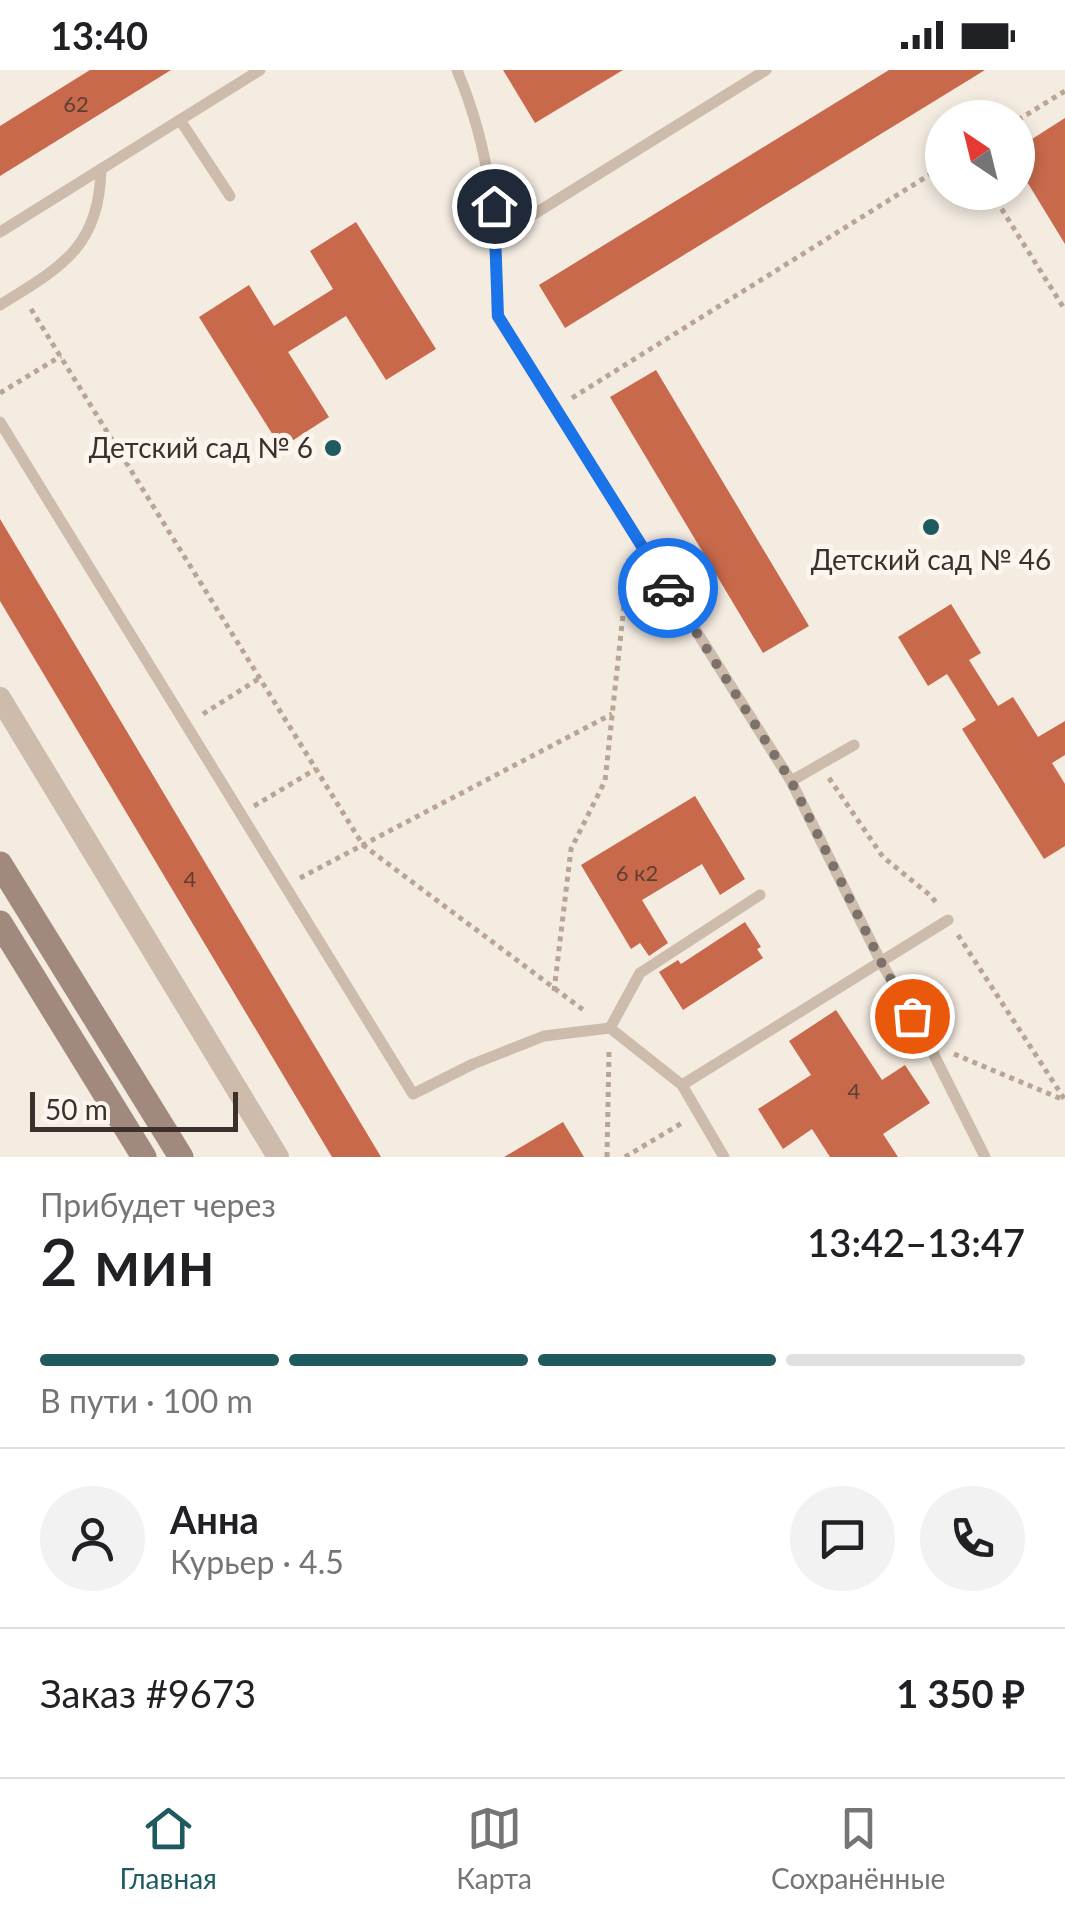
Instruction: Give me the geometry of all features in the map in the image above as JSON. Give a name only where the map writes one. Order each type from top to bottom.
[{"type":"main road","points":[[0,864],[174,1154]]},
{"type":"main road","points":[[0,923],[144,1157]]},
{"type":"street","points":[[0,698],[278,1157]]},
{"type":"lane","points":[[0,232],[260,70]]},
{"type":"lane","points":[[458,70],[473,108],[490,176],[497,236],[498,316],[791,781],[881,962],[985,1157]]},
{"type":"lane","points":[[497,236],[766,70]]},
{"type":"lane","points":[[180,120],[230,196]]},
{"type":"lane","points":[[0,305],[68,260],[89,231],[100,202],[100,170]]},
{"type":"lane","points":[[0,422],[414,1094],[544,1036],[610,1028],[682,1085],[724,1157]]},
{"type":"lane","points":[[791,781],[854,745]]},
{"type":"lane","points":[[610,1028],[640,973],[760,895]]},
{"type":"lane","points":[[682,1085],[948,920]]},
{"type":"path","points":[[1035,109],[1065,90]]},
{"type":"path","points":[[556,408],[925,178]]},
{"type":"path","points":[[1002,210],[1065,310]]},
{"type":"path","points":[[21,292],[363,846],[554,991],[610,1028],[606,1157]]},
{"type":"path","points":[[0,393],[61,356]]},
{"type":"path","points":[[554,991],[571,850],[604,781],[632,530]]},
{"type":"path","points":[[186,724],[260,678]]},
{"type":"path","points":[[286,886],[612,714]]},
{"type":"path","points":[[241,813],[316,770]]},
{"type":"path","points":[[928,1044],[1065,1100]]},
{"type":"path","points":[[625,1157],[698,1113]]},
{"type":"building","points":[[90,70],[171,70],[0,176],[0,126]]},
{"type":"building","points":[[503,70],[623,70],[535,123]]},
{"type":"building","points":[[889,70],[985,70],[936,100],[925,100],[925,107],[565,328],[539,285]]},
{"type":"building","points":[[1065,118],[1065,244],[1035,195],[1035,137]]},
{"type":"building","points":[[356,222],[436,349],[386,380],[346,316],[288,352],[329,417],[281,448],[199,317],[249,285],[274,326],[333,289],[310,251]]},
{"type":"building","points":[[656,370],[809,626],[763,653],[610,397]]},
{"type":"building","points":[[0,519],[381,1157],[332,1157],[0,601]]},
{"type":"building","points":[[951,604],[981,653],[969,660],[998,706],[1013,697],[1038,737],[1065,721],[1065,755],[1052,763],[1065,784],[1065,846],[1044,859],[962,729],[976,720],[947,674],[928,686],[898,637]]},
{"type":"building","points":[[695,796],[745,879],[720,895],[702,864],[642,900],[668,943],[649,956],[640,943],[631,949],[581,865]]},
{"type":"building","points":[[745,922],[761,947],[757,949],[763,958],[683,1010],[659,972],[678,960],[681,964]]},
{"type":"building","points":[[836,1010],[882,1080],[905,1065],[930,1103],[883,1134],[898,1157],[830,1157],[812,1129],[783,1149],[758,1109],[811,1075],[789,1041]]},
{"type":"building","points":[[563,1122],[584,1157],[504,1157]]},
{"type":"way so far","points":[[668,588],[791,781],[912,1016]]},
{"type":"place","name":"Детский сад № 6","points":[[333,448]]},
{"type":"place","name":"Детский сад № 46","points":[[931,527]]},
{"type":"route","points":[[494,206],[498,316],[668,588]]}]
